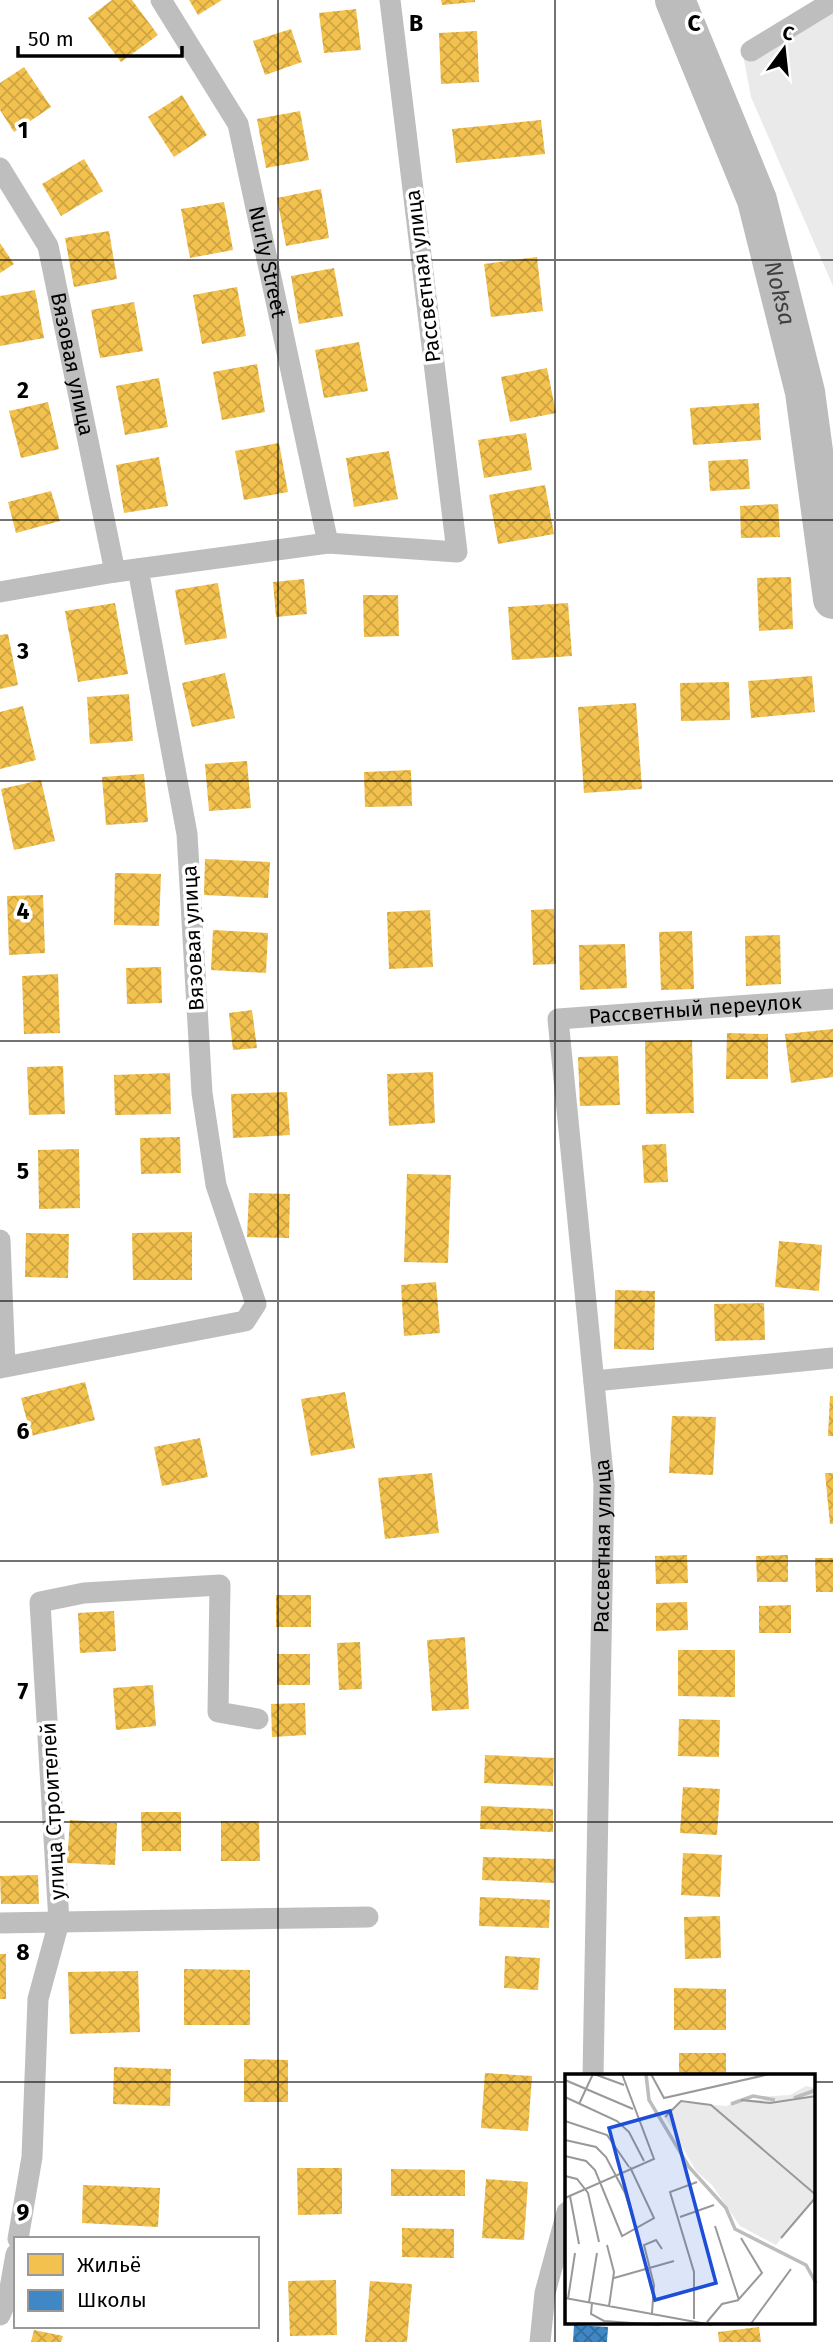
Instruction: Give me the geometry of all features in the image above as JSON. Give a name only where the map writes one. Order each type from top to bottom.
[{"type":"street","name":"Nurly Street","points":[[161,0],[238,124],[328,543]]},
{"type":"street","name":"Рассветная улица","points":[[328,543],[457,552],[390,0]]},
{"type":"street","points":[[751,51],[833,1]]},
{"type":"street","name":"Вязовая улица","points":[[0,168],[48,246],[115,572]]},
{"type":"street","points":[[0,592],[115,572],[328,543]]},
{"type":"street","name":"Вязовая улица","points":[[2,1367],[245,1321],[256,1304],[216,1185],[202,1093],[187,834],[138,569]]},
{"type":"street","name":"Рассветный переулок","points":[[558,1019],[833,999]]},
{"type":"street","name":"Рассветная улица","points":[[558,1019],[604,1484],[593,2074]]},
{"type":"street","points":[[0,1240],[2,1367]]},
{"type":"street","points":[[594,1381],[833,1358]]},
{"type":"street","name":"улица Строителей","points":[[18,2237],[32,2157],[38,1999],[60,1922],[40,1602],[84,1593],[220,1585],[218,1712],[258,1719]]},
{"type":"street","points":[[0,1923],[368,1917]]},
{"type":"street","points":[[540,2342],[545,2293],[565,2220]]},
{"type":"street","points":[[0,2315],[9,2294],[14,2265]]},
{"type":"shaded area","points":[[833,0],[833,286],[751,97],[742,49]]},
{"type":"building: Жильё","points":[[112,0],[132,0],[158,35],[121,62],[88,18]]},
{"type":"building: Жильё","points":[[189,0],[222,0],[198,15]]},
{"type":"building: Жильё","points":[[441,0],[475,0],[475,2],[442,5]]},
{"type":"building: Жильё","points":[[356,9],[361,50],[324,53],[319,13]]},
{"type":"building: Жильё","points":[[291,29],[302,62],[265,75],[253,41]]},
{"type":"building: Жильё","points":[[477,31],[479,82],[441,84],[439,33]]},
{"type":"building: Жильё","points":[[24,67],[51,107],[14,132],[0,110],[0,83]]},
{"type":"building: Жильё","points":[[182,95],[207,135],[174,157],[148,117]]},
{"type":"building: Жильё","points":[[300,111],[309,160],[266,168],[257,119]]},
{"type":"building: Жильё","points":[[541,120],[545,154],[456,163],[452,129]]},
{"type":"building: Жильё","points":[[84,159],[103,191],[61,216],[42,184]]},
{"type":"building: Жильё","points":[[321,189],[329,238],[286,246],[277,198]]},
{"type":"building: Жильё","points":[[224,202],[233,250],[190,258],[181,209]]},
{"type":"building: Жильё","points":[[109,231],[117,279],[74,287],[65,238]]},
{"type":"building: Жильё","points":[[0,243],[14,264],[0,273]]},
{"type":"building: Жильё","points":[[537,257],[543,311],[491,317],[484,264]]},
{"type":"building: Жильё","points":[[334,268],[343,316],[299,324],[291,276]]},
{"type":"building: Жильё","points":[[237,287],[246,336],[202,344],[193,295]]},
{"type":"building: Жильё","points":[[35,290],[44,338],[0,346],[0,296]]},
{"type":"building: Жильё","points":[[134,302],[143,351],[100,358],[91,310]]},
{"type":"building: Жильё","points":[[359,342],[368,391],[324,398],[315,350]]},
{"type":"building: Жильё","points":[[257,364],[265,412],[222,420],[213,372]]},
{"type":"building: Жильё","points":[[547,368],[556,413],[510,422],[501,377]]},
{"type":"building: Жильё","points":[[159,378],[168,427],[125,435],[116,386]]},
{"type":"building: Жильё","points":[[48,402],[59,449],[21,458],[9,411]]},
{"type":"building: Жильё","points":[[759,403],[761,440],[693,445],[690,408]]},
{"type":"building: Жильё","points":[[526,433],[532,470],[484,478],[478,440]]},
{"type":"building: Жильё","points":[[279,443],[288,492],[244,500],[235,451]]},
{"type":"building: Жильё","points":[[389,451],[398,499],[354,507],[346,458]]},
{"type":"building: Жильё","points":[[159,457],[168,506],[124,513],[116,465]]},
{"type":"building: Жильё","points":[[748,459],[750,489],[710,491],[708,461]]},
{"type":"building: Жильё","points":[[545,485],[554,534],[498,544],[489,495]]},
{"type":"building: Жильё","points":[[51,491],[60,521],[16,533],[8,502]]},
{"type":"building: Жильё","points":[[778,504],[780,537],[741,538],[740,506]]},
{"type":"building: Жильё","points":[[791,577],[793,629],[759,631],[757,578]]},
{"type":"building: Жильё","points":[[304,579],[307,614],[276,617],[273,582]]},
{"type":"building: Жильё","points":[[218,583],[227,638],[185,645],[175,590]]},
{"type":"building: Жильё","points":[[363,595],[398,595],[399,636],[364,637]]},
{"type":"building: Жильё","points":[[115,603],[128,674],[78,682],[65,611]]},
{"type":"building: Жильё","points":[[568,603],[572,656],[512,660],[508,607]]},
{"type":"building: Жильё","points":[[8,634],[18,685],[0,689],[0,635]]},
{"type":"building: Жильё","points":[[225,673],[235,718],[192,727],[182,683]]},
{"type":"building: Жильё","points":[[812,676],[815,712],[751,718],[748,681]]},
{"type":"building: Жильё","points":[[729,682],[730,720],[681,721],[680,683]]},
{"type":"building: Жильё","points":[[129,694],[133,741],[90,744],[87,697]]},
{"type":"building: Жильё","points":[[636,703],[642,789],[584,793],[578,707]]},
{"type":"building: Жильё","points":[[23,706],[36,760],[0,769],[0,712]]},
{"type":"building: Жильё","points":[[247,761],[251,808],[209,811],[205,764]]},
{"type":"building: Жильё","points":[[411,770],[412,806],[365,807],[364,772]]},
{"type":"building: Жильё","points":[[144,774],[148,822],[106,825],[102,777]]},
{"type":"building: Жильё","points":[[41,780],[55,841],[14,850],[1,789]]},
{"type":"building: Жильё","points":[[205,859],[270,862],[268,898],[204,895]]},
{"type":"building: Жильё","points":[[115,873],[161,874],[159,926],[114,925]]},
{"type":"building: Жильё","points":[[43,895],[45,953],[9,955],[7,896]]},
{"type":"building: Жильё","points":[[554,909],[556,964],[533,965],[531,910]]},
{"type":"building: Жильё","points":[[430,910],[433,967],[389,969],[387,912]]},
{"type":"building: Жильё","points":[[213,930],[268,933],[266,973],[211,970]]},
{"type":"building: Жильё","points":[[692,931],[694,989],[661,990],[659,932]]},
{"type":"building: Жильё","points":[[780,935],[781,984],[746,986],[745,936]]},
{"type":"building: Жильё","points":[[625,944],[627,988],[580,990],[579,945]]},
{"type":"building: Жильё","points":[[161,967],[162,1003],[127,1004],[126,968]]},
{"type":"building: Жильё","points":[[58,974],[60,1033],[24,1034],[22,976]]},
{"type":"building: Жильё","points":[[252,1010],[257,1048],[233,1050],[229,1013]]},
{"type":"building: Жильё","points":[[833,1029],[833,1077],[791,1083],[785,1034]]},
{"type":"building: Жильё","points":[[727,1033],[768,1034],[768,1079],[726,1079]]},
{"type":"building: Жильё","points":[[692,1040],[694,1113],[646,1114],[645,1041]]},
{"type":"building: Жильё","points":[[618,1056],[620,1105],[580,1106],[578,1057]]},
{"type":"building: Жильё","points":[[63,1066],[65,1114],[29,1115],[27,1067]]},
{"type":"building: Жильё","points":[[433,1072],[435,1123],[389,1126],[387,1074]]},
{"type":"building: Жильё","points":[[170,1073],[171,1114],[115,1115],[114,1075]]},
{"type":"building: Жильё","points":[[287,1092],[290,1135],[233,1138],[231,1094]]},
{"type":"building: Жильё","points":[[180,1137],[181,1173],[141,1174],[140,1138]]},
{"type":"building: Жильё","points":[[666,1144],[668,1182],[644,1183],[642,1145]]},
{"type":"building: Жильё","points":[[79,1149],[80,1208],[39,1209],[38,1150]]},
{"type":"building: Жильё","points":[[407,1174],[451,1175],[448,1263],[404,1262]]},
{"type":"building: Жильё","points":[[249,1193],[290,1194],[289,1238],[247,1237]]},
{"type":"building: Жильё","points":[[192,1232],[192,1280],[133,1280],[132,1233]]},
{"type":"building: Жильё","points":[[26,1233],[69,1234],[68,1278],[25,1277]]},
{"type":"building: Жильё","points":[[779,1241],[822,1245],[819,1291],[775,1287]]},
{"type":"building: Жильё","points":[[436,1282],[440,1333],[404,1336],[401,1285]]},
{"type":"building: Жильё","points":[[615,1290],[655,1291],[654,1350],[614,1349]]},
{"type":"building: Жильё","points":[[764,1303],[765,1340],[715,1341],[714,1304]]},
{"type":"building: Жильё","points":[[85,1382],[95,1420],[31,1436],[21,1398]]},
{"type":"building: Жильё","points":[[345,1392],[355,1448],[311,1456],[301,1399]]},
{"type":"building: Жильё","points":[[830,1396],[833,1396],[833,1436],[828,1436]]},
{"type":"building: Жильё","points":[[672,1416],[716,1417],[713,1475],[669,1473]]},
{"type":"building: Жильё","points":[[200,1438],[208,1477],[162,1486],[154,1447]]},
{"type":"building: Жильё","points":[[432,1473],[439,1533],[385,1539],[378,1478]]},
{"type":"building: Жильё","points":[[825,1473],[833,1473],[833,1524],[830,1524]]},
{"type":"building: Жильё","points":[[687,1555],[688,1583],[656,1584],[655,1556]]},
{"type":"building: Жильё","points":[[788,1555],[788,1582],[757,1582],[756,1556]]},
{"type":"building: Жильё","points":[[815,1558],[833,1558],[833,1592],[816,1592]]},
{"type":"building: Жильё","points":[[276,1595],[311,1595],[311,1627],[276,1627]]},
{"type":"building: Жильё","points":[[687,1602],[688,1630],[656,1631],[656,1603]]},
{"type":"building: Жильё","points":[[791,1605],[791,1633],[759,1633],[759,1606]]},
{"type":"building: Жильё","points":[[114,1611],[116,1651],[80,1653],[78,1613]]},
{"type":"building: Жильё","points":[[465,1637],[469,1709],[432,1711],[427,1640]]},
{"type":"building: Жильё","points":[[360,1642],[362,1689],[339,1690],[337,1643]]},
{"type":"building: Жильё","points":[[678,1650],[735,1650],[735,1697],[678,1696]]},
{"type":"building: Жильё","points":[[277,1654],[310,1654],[310,1685],[277,1685]]},
{"type":"building: Жильё","points":[[153,1685],[156,1726],[116,1730],[113,1688]]},
{"type":"building: Жильё","points":[[305,1703],[306,1735],[272,1737],[271,1704]]},
{"type":"building: Жильё","points":[[679,1719],[720,1720],[719,1757],[678,1756]]},
{"type":"building: Жильё","points":[[485,1755],[554,1758],[553,1786],[484,1783]]},
{"type":"building: Жильё","points":[[683,1787],[720,1789],[717,1835],[680,1833]]},
{"type":"building: Жильё","points":[[481,1806],[553,1809],[553,1832],[480,1829]]},
{"type":"building: Жильё","points":[[141,1812],[181,1812],[181,1851],[142,1851]]},
{"type":"building: Жильё","points":[[70,1820],[117,1823],[115,1865],[67,1863]]},
{"type":"building: Жильё","points":[[221,1821],[259,1821],[260,1861],[221,1861]]},
{"type":"building: Жильё","points":[[683,1853],[722,1855],[720,1897],[681,1895]]},
{"type":"building: Жильё","points":[[483,1857],[555,1859],[554,1883],[482,1880]]},
{"type":"building: Жильё","points":[[38,1875],[39,1904],[1,1904],[0,1876]]},
{"type":"building: Жильё","points":[[480,1897],[550,1900],[549,1928],[479,1926]]},
{"type":"building: Жильё","points":[[720,1916],[721,1958],[685,1959],[684,1917]]},
{"type":"building: Жильё","points":[[0,1954],[6,1954],[6,1999],[0,1999]]},
{"type":"building: Жильё","points":[[505,1956],[540,1958],[538,1990],[504,1988]]},
{"type":"building: Жильё","points":[[184,1969],[250,1970],[250,2025],[184,2025]]},
{"type":"building: Жильё","points":[[138,1971],[140,2032],[70,2034],[68,1972]]},
{"type":"building: Жильё","points":[[674,1988],[726,1989],[726,2030],[674,2030]]},
{"type":"building: Жильё","points":[[679,2053],[726,2053],[726,2074],[679,2074]]},
{"type":"building: Жильё","points":[[244,2059],[288,2060],[288,2102],[244,2102]]},
{"type":"building: Жильё","points":[[114,2067],[171,2069],[170,2106],[113,2104]]},
{"type":"building: Жильё","points":[[485,2073],[532,2076],[528,2131],[481,2128]]},
{"type":"building: Жильё","points":[[297,2168],[342,2168],[342,2214],[298,2215]]},
{"type":"building: Жильё","points":[[391,2169],[465,2170],[465,2196],[391,2196]]},
{"type":"building: Жильё","points":[[486,2179],[528,2182],[524,2240],[482,2238]]},
{"type":"building: Жильё","points":[[83,2185],[160,2188],[158,2227],[82,2223]]},
{"type":"building: Жильё","points":[[402,2228],[454,2229],[454,2258],[402,2257]]},
{"type":"building: Жильё","points":[[336,2280],[337,2335],[290,2336],[288,2281]]},
{"type":"building: Жильё","points":[[370,2281],[412,2284],[407,2342],[365,2342]]},
{"type":"building: Жильё","points":[[759,2327],[761,2342],[719,2342],[718,2332]]},
{"type":"building: Жильё","points":[[34,2330],[63,2336],[61,2342],[31,2342]]},
{"type":"building: Школы","points":[[574,2325],[608,2327],[607,2342],[573,2342]]},
{"type":"waterway","name":"Noksa","points":[[675,0],[757,200],[805,392],[833,599]]}]
